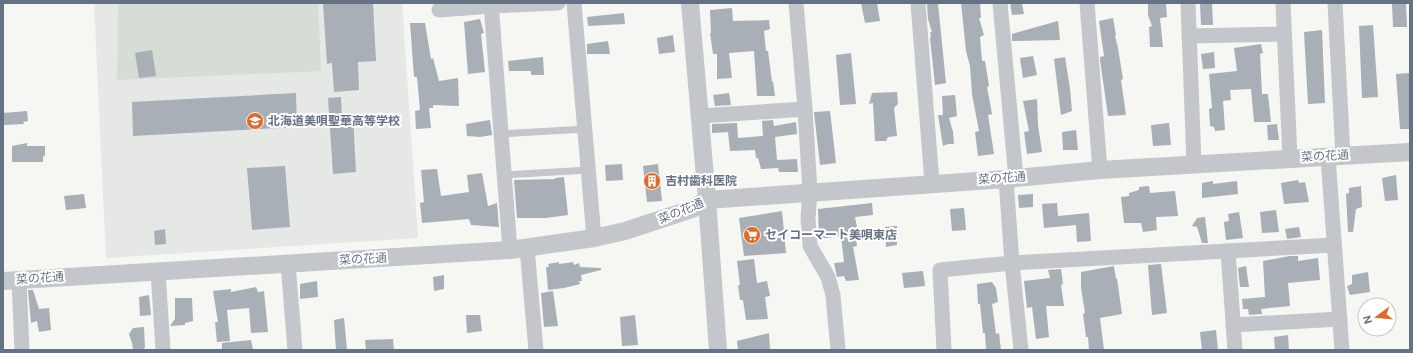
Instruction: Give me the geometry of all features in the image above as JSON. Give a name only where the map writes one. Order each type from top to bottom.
[{"type":"street","points":[[439,10],[492,4],[558,3]]},
{"type":"street","points":[[574,3],[594,238]]},
{"type":"street","points":[[690,3],[708,200],[718,350]]},
{"type":"street","points":[[796,3],[810,192],[808,218],[810,246],[828,277],[833,295],[838,350]]},
{"type":"street","points":[[918,3],[932,183]]},
{"type":"street","points":[[1000,3],[1011,178],[1012,263],[1021,350]]},
{"type":"street","points":[[1087,3],[1100,170]]},
{"type":"street","points":[[1188,3],[1194,164]]},
{"type":"street","points":[[1283,3],[1290,158]]},
{"type":"street","points":[[1335,3],[1334,245],[1342,350]]},
{"type":"street","points":[[492,4],[504,175],[536,350]]},
{"type":"street","points":[[1189,36],[1284,34]]},
{"type":"street","points":[[700,116],[805,109]]},
{"type":"street","name":"菜の花通","points":[[11,280],[518,249],[594,238],[625,231],[692,209],[708,200],[1100,170],[1410,152]]},
{"type":"street","points":[[944,350],[940,270],[1012,263],[1334,245]]},
{"type":"street","points":[[1228,251],[1235,350]]},
{"type":"street","points":[[288,263],[295,350]]},
{"type":"street","points":[[158,271],[163,350]]},
{"type":"street","points":[[11,280],[22,350]]},
{"type":"street","points":[[1233,325],[1340,319]]},
{"type":"lane","points":[[501,134],[584,129]]},
{"type":"lane","points":[[504,175],[588,170]]},
{"type":"shaded area","name":"北海道美唄聖華高等学校","points":[[94,3],[402,3],[418,238],[106,258]]},
{"type":"shaded area","points":[[118,3],[318,3],[321,71],[117,80]]},
{"type":"building","points":[[323,3],[373,3],[376,61],[358,62],[359,90],[334,92],[332,63],[327,64]]},
{"type":"building","points":[[861,3],[877,3],[880,21],[865,23]]},
{"type":"building","points":[[927,3],[938,3],[946,83],[935,85],[930,38],[930,32],[932,32],[928,19]]},
{"type":"building","points":[[961,3],[980,3],[981,18],[979,18],[984,35],[980,37],[982,61],[985,61],[989,86],[987,87],[992,114],[988,115],[994,154],[978,156],[975,132],[979,131],[972,94],[970,66],[966,51]]},
{"type":"building","points":[[1010,3],[1022,3],[1024,14],[1012,15]]},
{"type":"building","points":[[1148,3],[1166,3],[1167,17],[1160,18],[1163,47],[1150,47],[1149,27],[1152,26],[1148,15]]},
{"type":"building","points":[[1200,3],[1212,3],[1213,25],[1201,25]]},
{"type":"building","points":[[1392,4],[1406,4],[1407,27],[1393,27]]},
{"type":"building","points":[[732,8],[733,21],[769,20],[770,29],[764,31],[766,51],[768,51],[775,96],[757,96],[754,51],[729,53],[732,78],[717,79],[717,54],[713,54],[710,33],[710,10]]},
{"type":"building","points":[[624,13],[625,24],[588,26],[587,17]]},
{"type":"building","points":[[1113,18],[1123,79],[1121,80],[1126,115],[1108,116],[1100,60],[1100,57],[1104,56],[1099,21]]},
{"type":"building","points":[[480,19],[484,33],[481,34],[485,72],[468,74],[464,22]]},
{"type":"building","points":[[1058,21],[1060,40],[1012,41],[1012,34]]},
{"type":"building","points":[[410,23],[425,23],[431,59],[433,58],[439,81],[458,78],[459,106],[433,105],[433,108],[429,108],[431,128],[416,129],[415,111],[420,110],[417,77],[414,77]]},
{"type":"building","points":[[1373,25],[1378,97],[1362,98],[1359,26]]},
{"type":"building","points":[[1322,30],[1325,103],[1308,104],[1304,32]]},
{"type":"building","points":[[673,35],[675,52],[659,54],[657,38]]},
{"type":"building","points":[[608,41],[610,54],[587,54],[587,44]]},
{"type":"building","points":[[1261,44],[1263,53],[1260,54],[1262,94],[1268,94],[1271,122],[1254,122],[1251,89],[1230,90],[1231,100],[1223,101],[1225,130],[1215,131],[1214,127],[1210,126],[1209,109],[1212,108],[1209,74],[1237,71],[1234,48]]},
{"type":"building","points":[[152,50],[156,76],[139,78],[135,53]]},
{"type":"building","points":[[1214,52],[1215,68],[1203,69],[1201,54]]},
{"type":"building","points":[[851,53],[856,104],[840,105],[836,55]]},
{"type":"building","points":[[1033,56],[1037,75],[1023,78],[1020,58]]},
{"type":"building","points":[[543,57],[544,75],[531,75],[531,71],[509,71],[508,61]]},
{"type":"building","points":[[1065,57],[1072,111],[1061,115],[1054,59]]},
{"type":"building","points":[[1410,73],[1410,129],[1400,129],[1396,74]]},
{"type":"building","points":[[897,92],[898,104],[894,108],[897,136],[888,137],[886,141],[875,141],[873,103],[869,104],[872,93]]},
{"type":"building","points":[[296,93],[297,127],[133,136],[132,102]]},
{"type":"building","points":[[729,93],[731,105],[715,106],[713,95]]},
{"type":"building","points":[[955,95],[957,116],[949,118],[953,132],[954,144],[943,146],[938,115],[943,115],[942,96]]},
{"type":"building","points":[[341,97],[342,117],[353,116],[356,172],[333,174],[328,98]]},
{"type":"building","points":[[1037,99],[1038,125],[1042,152],[1027,154],[1024,132],[1029,131],[1023,101]]},
{"type":"building","points":[[27,111],[28,121],[23,122],[24,124],[4,125],[3,113]]},
{"type":"building","points":[[830,111],[836,163],[820,165],[814,112]]},
{"type":"building","points":[[490,120],[492,135],[480,137],[467,136],[466,124]]},
{"type":"building","points":[[773,120],[774,126],[796,122],[797,134],[775,137],[777,160],[797,159],[798,172],[779,172],[778,168],[761,169],[758,158],[756,158],[755,150],[730,151],[728,132],[712,133],[712,124],[737,123],[738,138],[763,136],[762,121]]},
{"type":"building","points":[[1169,123],[1171,145],[1153,146],[1151,125]]},
{"type":"building","points":[[1277,124],[1279,140],[1268,140],[1267,125]]},
{"type":"building","points":[[1076,130],[1078,150],[1063,150],[1062,132]]},
{"type":"building","points":[[27,143],[27,146],[45,146],[43,162],[12,162],[12,146]]},
{"type":"building","points":[[622,164],[623,180],[606,181],[605,165]]},
{"type":"building","name":"吉村歯科医院","points":[[658,164],[662,201],[647,202],[643,166]]},
{"type":"building","points":[[285,166],[290,227],[252,230],[247,168]]},
{"type":"building","points":[[437,169],[441,196],[469,192],[467,175],[482,173],[488,206],[497,203],[499,227],[471,225],[469,219],[422,223],[420,203],[424,202],[421,170]]},
{"type":"building","points":[[1396,175],[1398,200],[1385,201],[1382,178]]},
{"type":"building","points":[[564,177],[568,215],[546,218],[517,218],[514,180],[555,179]]},
{"type":"building","points":[[1298,180],[1299,183],[1305,182],[1309,202],[1284,204],[1281,183]]},
{"type":"building","points":[[1213,181],[1213,184],[1237,181],[1238,194],[1202,198],[1202,183]]},
{"type":"building","points":[[1149,186],[1150,193],[1175,191],[1178,216],[1156,217],[1157,230],[1143,232],[1141,223],[1124,223],[1121,197],[1129,196],[1129,193],[1139,190],[1139,187]]},
{"type":"building","points":[[1361,186],[1362,207],[1356,209],[1353,232],[1348,232],[1346,194],[1349,193],[1349,188]]},
{"type":"building","points":[[84,194],[86,208],[66,210],[64,196]]},
{"type":"building","points":[[1033,194],[1033,207],[1019,208],[1018,195]]},
{"type":"building","points":[[872,203],[873,215],[855,217],[858,232],[855,233],[857,246],[853,247],[859,280],[846,281],[844,276],[837,277],[834,263],[844,262],[841,236],[819,239],[818,209]]},
{"type":"building","points":[[1057,203],[1058,216],[1089,213],[1091,241],[1077,242],[1076,225],[1044,228],[1042,204]]},
{"type":"building","points":[[964,208],[966,230],[952,231],[950,209]]},
{"type":"building","points":[[1276,210],[1279,232],[1262,233],[1260,212]]},
{"type":"building","points":[[782,211],[786,253],[744,256],[739,218]]},
{"type":"building","points":[[1239,212],[1243,238],[1226,240],[1224,222],[1229,221],[1228,214]]},
{"type":"building","points":[[1205,217],[1208,243],[1202,243],[1197,227],[1192,226],[1197,218]]},
{"type":"building","points":[[897,226],[897,245],[886,247],[885,227]]},
{"type":"building","points":[[1299,227],[1301,237],[1287,239],[1285,229]]},
{"type":"building","points":[[165,229],[166,244],[155,245],[154,231]]},
{"type":"building","points":[[1298,256],[1298,261],[1318,258],[1320,280],[1288,283],[1290,306],[1261,309],[1262,314],[1249,315],[1248,309],[1243,309],[1242,299],[1265,297],[1263,261]]},
{"type":"building","points":[[754,259],[757,283],[767,281],[770,296],[765,297],[768,319],[746,320],[743,300],[740,300],[737,261]]},
{"type":"building","points":[[559,262],[559,264],[573,262],[574,265],[579,263],[580,267],[601,268],[601,270],[581,275],[582,281],[579,281],[580,284],[548,290],[546,267],[549,267],[548,264]]},
{"type":"building","points":[[1161,264],[1167,313],[1152,315],[1148,265]]},
{"type":"building","points":[[1114,266],[1122,314],[1100,318],[1104,350],[1089,350],[1083,314],[1085,313],[1081,288],[1081,272]]},
{"type":"building","points":[[1246,266],[1249,287],[1240,287],[1238,268]]},
{"type":"building","points":[[1061,269],[1063,284],[1061,285],[1064,306],[1046,306],[1049,337],[1036,339],[1032,307],[1027,308],[1024,281],[1050,278],[1048,270]]},
{"type":"building","points":[[923,271],[925,286],[904,288],[902,273]]},
{"type":"building","points":[[1368,272],[1370,292],[1350,295],[1347,286],[1352,284],[1352,275]]},
{"type":"building","points":[[444,275],[444,289],[434,291],[433,277]]},
{"type":"building","points":[[317,281],[318,297],[300,299],[300,284]]},
{"type":"building","points":[[992,282],[996,288],[998,302],[992,304],[996,334],[999,333],[1001,350],[986,350],[985,333],[983,333],[980,304],[978,304],[977,284]]},
{"type":"building","points":[[256,287],[258,292],[264,291],[268,332],[251,333],[249,308],[227,310],[230,341],[217,342],[215,322],[218,322],[213,291],[231,289],[231,292]]},
{"type":"building","points":[[28,290],[33,290],[39,309],[49,308],[51,330],[39,332],[37,321],[31,323]]},
{"type":"building","points":[[553,291],[558,326],[544,327],[541,293]]},
{"type":"building","points":[[149,295],[151,315],[140,316],[139,297]]},
{"type":"building","points":[[175,298],[192,298],[193,321],[185,323],[185,325],[170,326],[175,319]]},
{"type":"building","points":[[466,315],[480,315],[482,331],[467,333]]},
{"type":"building","points":[[635,315],[638,345],[622,346],[620,317]]},
{"type":"building","points":[[344,318],[347,350],[336,350],[334,320]]},
{"type":"building","points":[[144,327],[145,348],[133,350],[129,334],[133,328]]},
{"type":"building","points":[[1216,330],[1218,350],[1202,350],[1200,332]]},
{"type":"building","points":[[769,333],[770,350],[738,350],[737,341]]},
{"type":"building","points":[[1288,335],[1289,350],[1275,350],[1274,337]]},
{"type":"building","points":[[393,339],[394,350],[366,350],[365,340]]},
{"type":"building","points":[[251,340],[253,350],[222,350],[222,343]]},
{"type":"place","name":"北海道美唄聖華高等学校","points":[[255,121]]},
{"type":"place","name":"吉村歯科医院","points":[[652,181]]},
{"type":"place","name":"セイコーマート美唄東店","points":[[752,235]]}]
